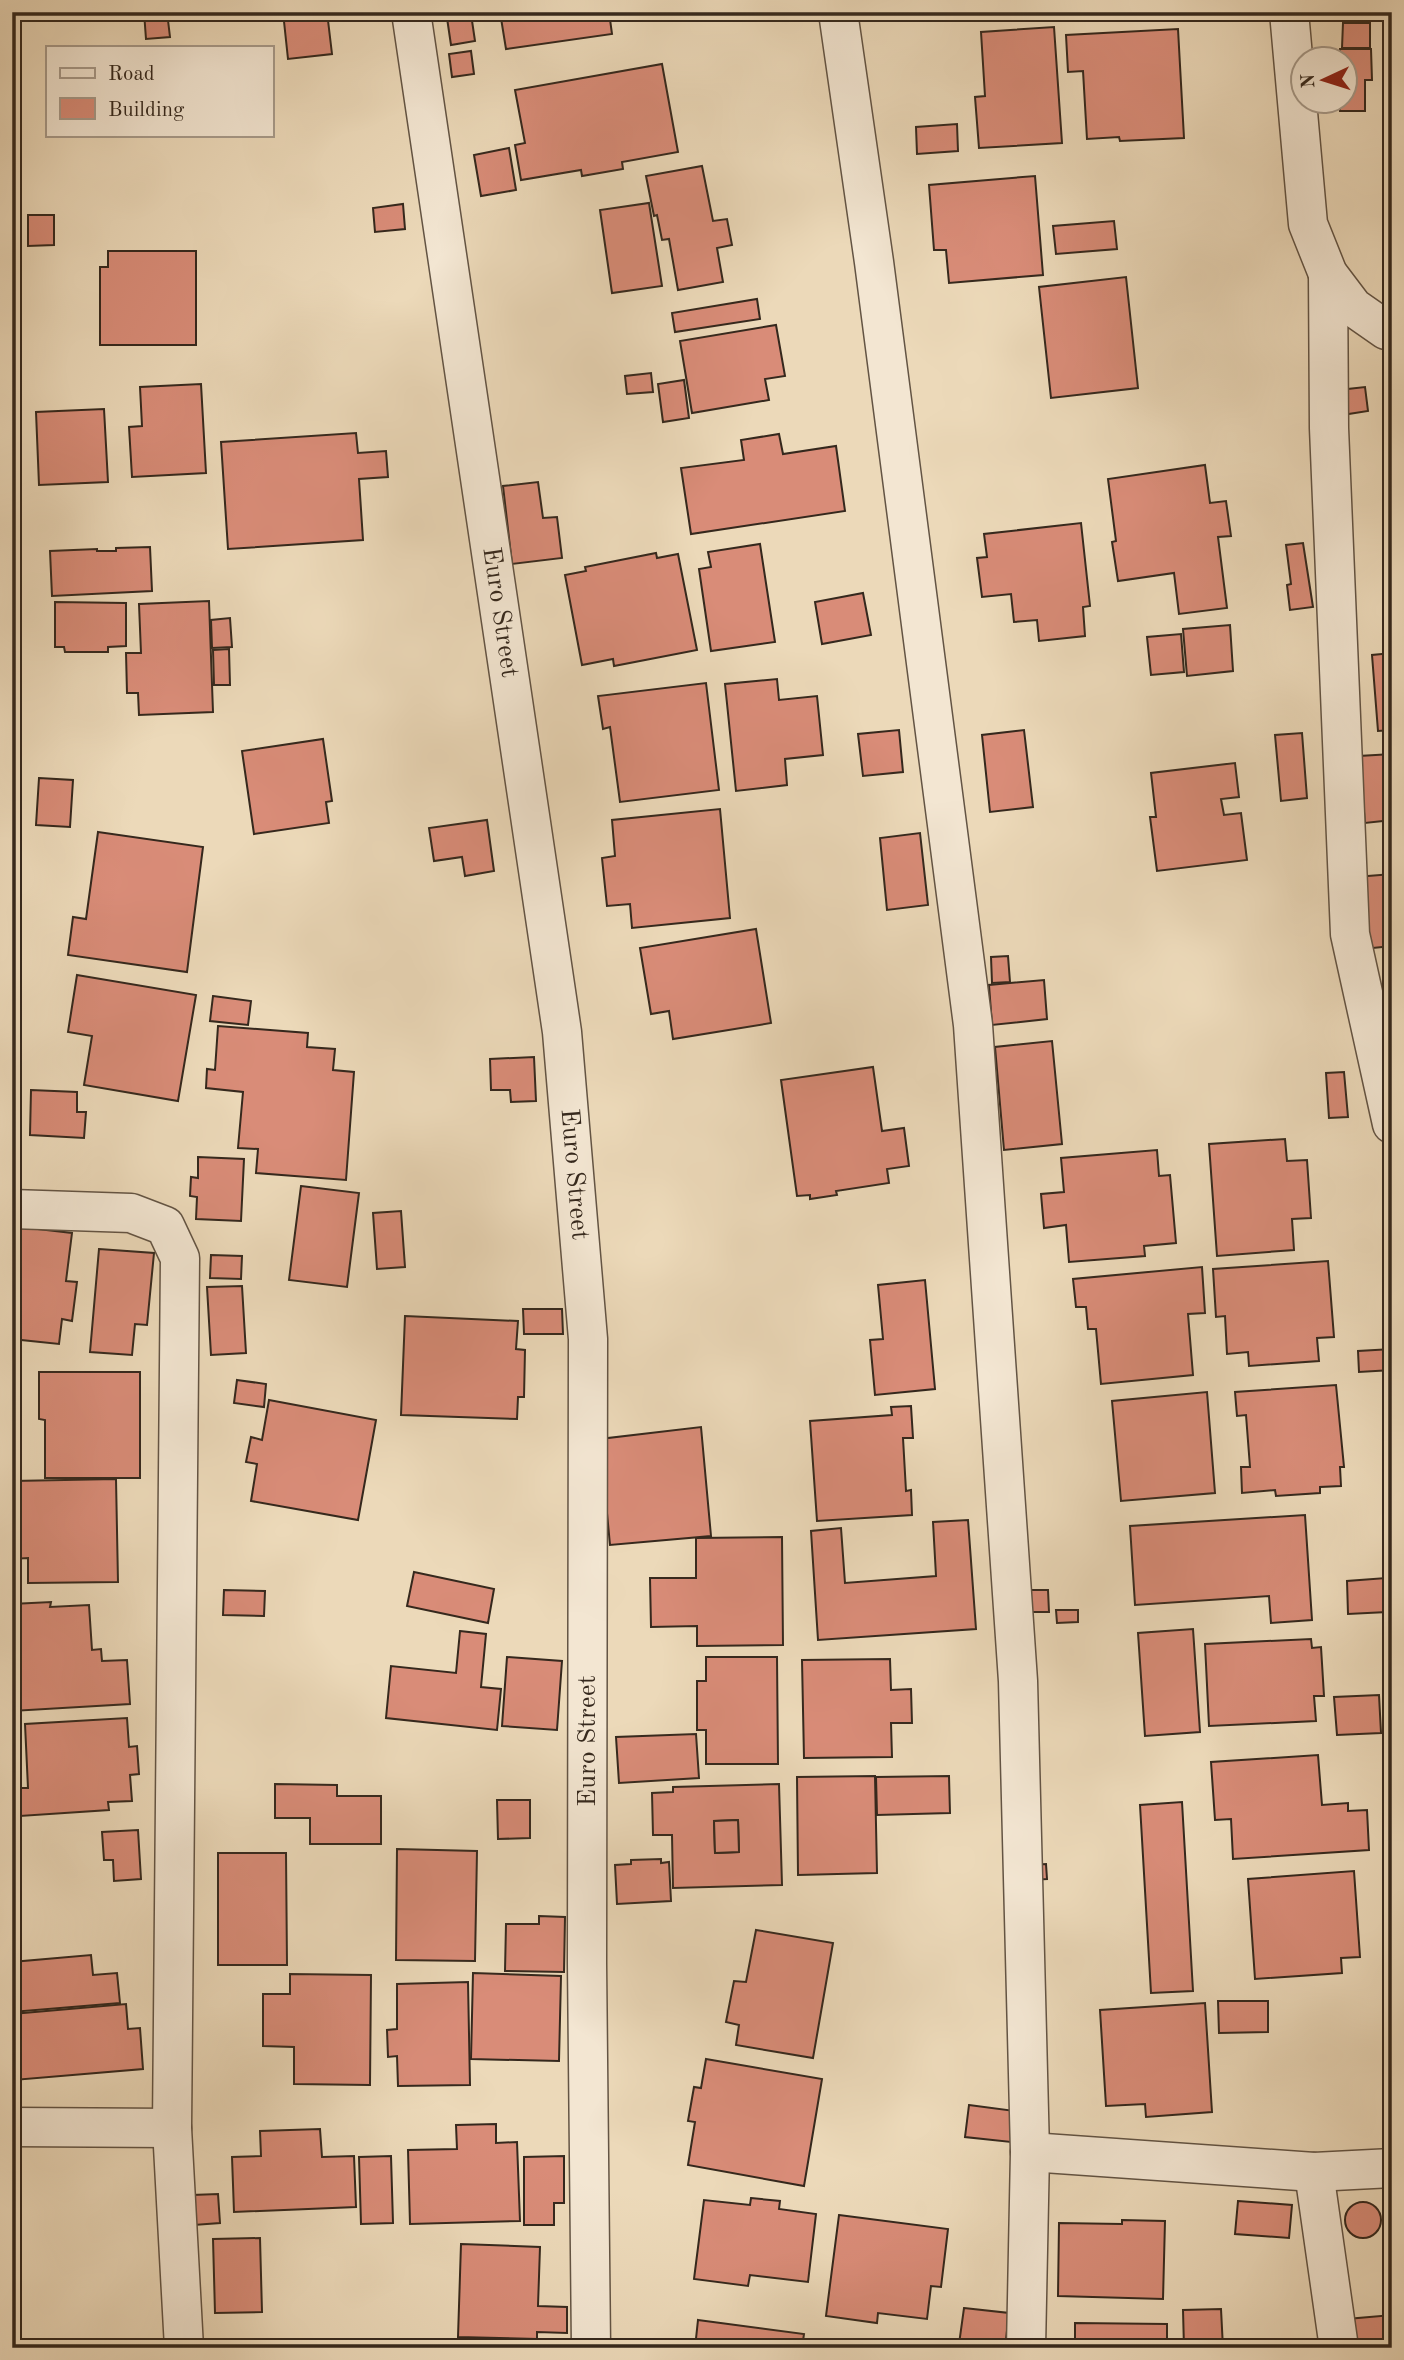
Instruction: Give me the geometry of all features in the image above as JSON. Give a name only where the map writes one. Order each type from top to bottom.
[{"type":"street","name":"Euro Street","points":[[411,12],[562,1032],[588,1339],[587,1963],[591,2348]]},
{"type":"street","points":[[838,12],[874,262],[973,1025],[1018,1681],[1030,2152],[1026,2348]]},
{"type":"street","points":[[1289,12],[1308,224],[1328,274],[1353,307],[1386,330],[1392,330]]},
{"type":"street","points":[[1328,274],[1329,428],[1349,934],[1392,1124]]},
{"type":"street","points":[[12,1209],[131,1213],[165,1226],[180,1258],[172,2128],[184,2348]]},
{"type":"street","points":[[12,2126],[172,2128]]},
{"type":"street","points":[[1030,2152],[1314,2172],[1392,2168]]},
{"type":"street","points":[[1314,2172],[1339,2348]]},
{"type":"building","points":[[144,12],[167,12],[170,37],[146,39]]},
{"type":"building","points":[[283,12],[327,12],[332,54],[288,59]]},
{"type":"building","points":[[500,12],[609,12],[612,34],[506,49]]},
{"type":"building","points":[[471,14],[475,41],[451,45],[447,18]]},
{"type":"building","points":[[1343,23],[1370,23],[1370,48],[1342,46]]},
{"type":"building","points":[[1054,27],[1062,143],[979,148],[975,97],[985,96],[981,32]]},
{"type":"building","points":[[1178,29],[1184,138],[1120,141],[1119,137],[1087,139],[1083,71],[1068,72],[1066,35]]},
{"type":"building","points":[[1358,49],[1371,49],[1372,80],[1365,80],[1365,111],[1358,111]]},
{"type":"building","points":[[471,51],[474,74],[452,77],[449,54]]},
{"type":"building","points":[[662,64],[678,152],[622,162],[623,169],[582,176],[581,170],[521,180],[515,145],[525,143],[515,90]]},
{"type":"building","points":[[957,124],[958,151],[917,154],[916,127]]},
{"type":"building","points":[[509,148],[516,190],[481,196],[474,155]]},
{"type":"building","points":[[702,166],[713,221],[727,219],[732,245],[717,248],[723,282],[678,290],[669,239],[662,240],[646,176]]},
{"type":"building","points":[[1035,176],[1043,275],[949,283],[946,250],[934,250],[929,185]]},
{"type":"building","points":[[649,203],[662,286],[612,293],[600,210]]},
{"type":"building","points":[[403,204],[405,229],[375,232],[373,208]]},
{"type":"building","points":[[28,215],[54,215],[54,245],[28,246]]},
{"type":"building","points":[[1114,221],[1117,249],[1056,254],[1053,226]]},
{"type":"building","points":[[108,251],[196,251],[196,345],[100,345],[100,267],[108,267]]},
{"type":"building","points":[[1126,277],[1138,388],[1051,398],[1039,287]]},
{"type":"building","points":[[757,299],[760,319],[675,332],[672,313]]},
{"type":"building","points":[[776,325],[785,376],[765,379],[769,400],[692,413],[680,341]]},
{"type":"building","points":[[651,373],[653,392],[627,394],[625,376]]},
{"type":"building","points":[[684,380],[689,418],[663,422],[658,384]]},
{"type":"building","points":[[201,384],[206,473],[132,477],[129,427],[142,426],[140,387]]},
{"type":"building","points":[[1365,387],[1368,411],[1342,415],[1339,390]]},
{"type":"building","points":[[104,409],[108,482],[39,485],[36,412]]},
{"type":"building","points":[[356,433],[358,453],[386,451],[388,477],[359,479],[363,540],[228,549],[221,442]]},
{"type":"building","points":[[779,434],[783,454],[836,446],[845,511],[691,534],[681,468],[744,460],[741,440]]},
{"type":"building","points":[[1205,465],[1210,503],[1226,501],[1231,536],[1218,537],[1227,608],[1179,614],[1174,573],[1118,581],[1112,542],[1116,541],[1108,479]]},
{"type":"building","points":[[538,482],[543,518],[557,517],[562,558],[512,564],[503,486]]},
{"type":"building","points":[[1081,523],[1090,606],[1083,607],[1085,636],[1039,641],[1037,620],[1014,622],[1011,594],[982,597],[977,558],[987,557],[984,534]]},
{"type":"building","points":[[1303,543],[1313,607],[1290,610],[1287,585],[1291,584],[1286,545]]},
{"type":"building","points":[[760,544],[775,642],[711,651],[699,569],[711,567],[708,552]]},
{"type":"building","points":[[150,547],[152,591],[52,596],[50,551],[116,551],[116,548]]},
{"type":"building","points":[[656,553],[657,558],[678,554],[697,650],[614,666],[613,659],[582,665],[565,575],[586,571],[585,567]]},
{"type":"building","points":[[863,593],[871,635],[822,644],[815,602]]},
{"type":"building","points":[[209,601],[213,712],[139,715],[138,693],[127,693],[126,653],[141,653],[139,604]]},
{"type":"building","points":[[55,602],[126,603],[126,646],[108,647],[108,652],[65,652],[64,647],[55,647]]},
{"type":"building","points":[[230,618],[232,647],[212,648],[211,620]]},
{"type":"building","points":[[1230,625],[1233,671],[1187,676],[1183,629]]},
{"type":"building","points":[[1181,634],[1184,672],[1151,675],[1147,637]]},
{"type":"building","points":[[229,649],[230,685],[214,685],[213,650]]},
{"type":"building","points":[[1392,653],[1392,730],[1378,731],[1372,655]]},
{"type":"building","points":[[777,679],[779,700],[817,696],[823,755],[785,759],[787,785],[736,791],[725,684]]},
{"type":"building","points":[[706,683],[719,790],[620,802],[610,727],[603,729],[598,696]]},
{"type":"building","points":[[899,730],[903,772],[863,776],[858,734]]},
{"type":"building","points":[[1024,730],[1033,807],[990,812],[982,735]]},
{"type":"building","points":[[1302,733],[1307,798],[1281,801],[1275,735]]},
{"type":"building","points":[[323,739],[332,801],[326,802],[329,823],[254,834],[242,751]]},
{"type":"building","points":[[1392,754],[1392,820],[1365,823],[1359,756]]},
{"type":"building","points":[[1235,763],[1239,797],[1221,799],[1224,815],[1241,813],[1247,860],[1157,871],[1150,817],[1156,817],[1151,773]]},
{"type":"building","points":[[39,778],[73,780],[70,827],[36,825]]},
{"type":"building","points":[[720,809],[730,918],[632,928],[630,904],[607,906],[602,858],[615,856],[612,820]]},
{"type":"building","points":[[487,820],[494,871],[465,876],[462,857],[434,861],[429,828]]},
{"type":"building","points":[[98,832],[203,847],[187,972],[68,955],[73,917],[86,919]]},
{"type":"building","points":[[920,833],[928,905],[887,910],[880,838]]},
{"type":"building","points":[[1392,874],[1392,946],[1363,949],[1356,877]]},
{"type":"building","points":[[756,929],[771,1023],[673,1039],[669,1011],[651,1014],[640,948]]},
{"type":"building","points":[[1008,956],[1010,982],[992,983],[991,957]]},
{"type":"building","points":[[77,975],[196,995],[178,1101],[84,1085],[92,1036],[68,1032]]},
{"type":"building","points":[[1044,980],[1047,1019],[992,1025],[989,985]]},
{"type":"building","points":[[213,996],[251,1001],[248,1025],[210,1021]]},
{"type":"building","points":[[218,1026],[308,1033],[307,1047],[335,1049],[333,1070],[354,1072],[346,1180],[256,1173],[258,1149],[238,1148],[243,1092],[206,1088],[207,1069],[215,1070]]},
{"type":"building","points":[[1052,1041],[1062,1144],[1004,1150],[995,1047]]},
{"type":"building","points":[[534,1057],[536,1101],[511,1102],[510,1090],[491,1090],[490,1059]]},
{"type":"building","points":[[873,1067],[882,1131],[904,1128],[909,1166],[887,1169],[889,1183],[836,1191],[837,1195],[810,1199],[810,1195],[797,1196],[781,1080]]},
{"type":"building","points":[[1344,1072],[1348,1117],[1329,1118],[1326,1073]]},
{"type":"building","points":[[31,1090],[77,1092],[77,1112],[86,1112],[84,1138],[30,1135]]},
{"type":"building","points":[[1285,1139],[1287,1161],[1307,1160],[1311,1218],[1292,1219],[1294,1250],[1217,1256],[1209,1144]]},
{"type":"building","points":[[1157,1150],[1159,1176],[1170,1175],[1176,1243],[1144,1246],[1145,1256],[1069,1262],[1066,1225],[1044,1228],[1041,1194],[1064,1192],[1061,1158]]},
{"type":"building","points":[[198,1157],[244,1159],[241,1221],[196,1219],[197,1197],[190,1196],[191,1177],[198,1178]]},
{"type":"building","points":[[301,1186],[359,1193],[347,1287],[289,1280]]},
{"type":"building","points":[[401,1211],[405,1267],[377,1269],[373,1213]]},
{"type":"building","points":[[12,1226],[72,1233],[66,1281],[77,1282],[72,1321],[62,1319],[59,1344],[12,1339]]},
{"type":"building","points":[[99,1249],[154,1253],[147,1325],[135,1324],[132,1355],[90,1352]]},
{"type":"building","points":[[211,1255],[242,1256],[241,1279],[210,1278]]},
{"type":"building","points":[[1328,1261],[1334,1337],[1317,1338],[1319,1361],[1249,1366],[1248,1352],[1227,1354],[1225,1316],[1216,1317],[1213,1269]]},
{"type":"building","points":[[1202,1267],[1205,1313],[1188,1314],[1193,1375],[1101,1384],[1096,1329],[1088,1329],[1086,1307],[1076,1307],[1073,1279]]},
{"type":"building","points":[[925,1280],[935,1389],[875,1395],[870,1340],[883,1339],[878,1285]]},
{"type":"building","points":[[242,1286],[246,1353],[211,1355],[207,1287]]},
{"type":"building","points":[[523,1309],[562,1309],[563,1334],[524,1334]]},
{"type":"building","points":[[405,1316],[518,1321],[516,1349],[525,1350],[524,1397],[518,1397],[517,1419],[401,1415]]},
{"type":"building","points":[[1392,1349],[1392,1370],[1359,1372],[1358,1351]]},
{"type":"building","points":[[39,1372],[140,1372],[140,1478],[45,1478],[45,1420],[39,1419]]},
{"type":"building","points":[[237,1380],[266,1384],[264,1407],[234,1403]]},
{"type":"building","points":[[1336,1385],[1344,1467],[1340,1467],[1341,1486],[1320,1487],[1320,1493],[1276,1496],[1275,1490],[1242,1493],[1241,1467],[1250,1467],[1246,1415],[1237,1416],[1235,1392]]},
{"type":"building","points":[[1207,1392],[1215,1493],[1121,1501],[1112,1401]]},
{"type":"building","points":[[269,1400],[376,1420],[358,1520],[251,1501],[257,1464],[246,1462],[251,1437],[262,1440]]},
{"type":"building","points":[[911,1406],[913,1438],[903,1438],[906,1491],[911,1490],[912,1515],[817,1521],[810,1421],[892,1415],[891,1407]]},
{"type":"building","points":[[701,1427],[711,1536],[610,1545],[600,1439]]},
{"type":"building","points":[[116,1479],[118,1582],[28,1583],[28,1558],[12,1559],[13,1481]]},
{"type":"building","points":[[1305,1515],[1312,1620],[1271,1623],[1269,1596],[1135,1605],[1130,1526]]},
{"type":"building","points":[[968,1520],[976,1629],[818,1640],[811,1531],[841,1528],[845,1583],[936,1576],[933,1522]]},
{"type":"building","points":[[782,1537],[783,1645],[697,1646],[697,1626],[651,1627],[650,1578],[696,1578],[696,1538]]},
{"type":"building","points":[[414,1572],[494,1589],[488,1623],[407,1606]]},
{"type":"building","points":[[1386,1578],[1387,1612],[1348,1614],[1347,1581]]},
{"type":"building","points":[[224,1590],[265,1591],[264,1616],[223,1615]]},
{"type":"building","points":[[1029,1590],[1048,1590],[1049,1612],[1030,1612]]},
{"type":"building","points":[[51,1602],[50,1607],[89,1605],[92,1650],[101,1649],[102,1661],[127,1660],[130,1704],[12,1711],[12,1604]]},
{"type":"building","points":[[1056,1610],[1078,1610],[1078,1622],[1057,1623]]},
{"type":"building","points":[[1193,1629],[1200,1732],[1145,1736],[1138,1633]]},
{"type":"building","points":[[460,1631],[486,1634],[481,1687],[501,1689],[497,1730],[386,1718],[391,1666],[456,1673]]},
{"type":"building","points":[[1311,1639],[1312,1648],[1321,1647],[1324,1696],[1314,1696],[1316,1721],[1209,1726],[1205,1644]]},
{"type":"building","points":[[507,1657],[562,1661],[557,1730],[502,1726]]},
{"type":"building","points":[[706,1657],[777,1657],[778,1764],[706,1764],[706,1730],[697,1730],[697,1681],[706,1681]]},
{"type":"building","points":[[890,1659],[891,1690],[911,1689],[912,1723],[891,1723],[892,1757],[804,1758],[802,1660]]},
{"type":"building","points":[[1379,1695],[1381,1733],[1337,1735],[1334,1697]]},
{"type":"building","points":[[127,1718],[129,1747],[137,1746],[139,1774],[130,1775],[132,1801],[108,1802],[109,1810],[20,1816],[18,1788],[28,1788],[25,1724]]},
{"type":"building","points":[[696,1734],[699,1778],[619,1783],[616,1737]]},
{"type":"building","points":[[1318,1755],[1322,1805],[1348,1803],[1348,1811],[1367,1810],[1369,1850],[1233,1859],[1231,1819],[1215,1820],[1211,1762]]},
{"type":"building","points":[[875,1776],[877,1873],[798,1875],[797,1777]]},
{"type":"building","points":[[949,1776],[950,1813],[877,1815],[876,1777]]},
{"type":"building","points":[[275,1784],[337,1785],[337,1796],[381,1796],[381,1844],[310,1844],[310,1818],[275,1818]]},
{"type":"building","points":[[779,1784],[782,1885],[673,1888],[672,1835],[653,1835],[652,1793],[673,1792],[673,1787]],"holes":[[[738,1820],[739,1852],[715,1853],[714,1821]]]},
{"type":"building","points":[[497,1800],[530,1800],[530,1838],[498,1839]]},
{"type":"building","points":[[1182,1802],[1193,1991],[1151,1993],[1140,1805]]},
{"type":"building","points":[[738,1820],[739,1852],[715,1853],[714,1821]]},
{"type":"building","points":[[138,1830],[141,1879],[114,1881],[113,1860],[104,1860],[102,1832]]},
{"type":"building","points":[[397,1849],[477,1851],[475,1961],[396,1960]]},
{"type":"building","points":[[218,1853],[286,1853],[287,1965],[218,1965]]},
{"type":"building","points":[[661,1859],[661,1863],[669,1862],[671,1901],[617,1904],[615,1865],[631,1864],[631,1860]]},
{"type":"building","points":[[1046,1864],[1047,1879],[1029,1880],[1028,1865]]},
{"type":"building","points":[[1354,1871],[1360,1957],[1341,1958],[1342,1973],[1255,1979],[1248,1879]]},
{"type":"building","points":[[539,1916],[565,1917],[564,1972],[505,1971],[506,1924],[539,1924]]},
{"type":"building","points":[[756,1930],[833,1943],[813,2058],[736,2045],[739,2025],[726,2022],[734,1981],[746,1982]]},
{"type":"building","points":[[91,1955],[93,1975],[117,1973],[120,2003],[12,2012],[12,1962]]},
{"type":"building","points":[[473,1973],[561,1976],[559,2061],[471,2059]]},
{"type":"building","points":[[290,1974],[371,1975],[370,2085],[294,2084],[294,2047],[263,2046],[263,1994],[290,1994]]},
{"type":"building","points":[[468,1982],[470,2085],[398,2086],[397,2056],[388,2057],[387,2030],[397,2029],[397,1984]]},
{"type":"building","points":[[1218,2001],[1268,2001],[1268,2032],[1219,2033]]},
{"type":"building","points":[[1205,2003],[1212,2112],[1146,2117],[1145,2104],[1106,2106],[1100,2010]]},
{"type":"building","points":[[126,2004],[128,2029],[140,2028],[143,2069],[14,2080],[12,2014]]},
{"type":"building","points":[[706,2059],[822,2079],[804,2186],[688,2165],[695,2122],[688,2121],[694,2087],[701,2088]]},
{"type":"building","points":[[969,2105],[1015,2111],[1011,2142],[965,2137]]},
{"type":"building","points":[[496,2124],[496,2143],[517,2142],[520,2221],[410,2224],[408,2150],[457,2149],[456,2125]]},
{"type":"building","points":[[320,2129],[322,2157],[354,2156],[356,2207],[234,2212],[232,2157],[261,2156],[260,2131]]},
{"type":"building","points":[[391,2156],[393,2223],[361,2224],[359,2157]]},
{"type":"building","points":[[564,2156],[564,2203],[554,2203],[554,2225],[524,2225],[524,2157]]},
{"type":"building","points":[[218,2194],[220,2223],[194,2225],[192,2195]]},
{"type":"building","points":[[751,2198],[780,2201],[779,2209],[816,2214],[808,2282],[750,2275],[748,2286],[694,2279],[704,2200],[750,2205]]},
{"type":"building","points":[[1238,2201],[1292,2205],[1289,2238],[1235,2234]]},
{"type":"building","points":[[1363,2202],[1375,2208],[1381,2220],[1375,2232],[1363,2238],[1351,2232],[1345,2220],[1351,2208]]},
{"type":"building","points":[[839,2215],[948,2229],[941,2287],[931,2286],[927,2319],[878,2313],[877,2323],[826,2316]]},
{"type":"building","points":[[1122,2220],[1165,2221],[1163,2299],[1058,2296],[1059,2223],[1122,2224]]},
{"type":"building","points":[[260,2238],[262,2312],[215,2313],[213,2239]]},
{"type":"building","points":[[461,2244],[540,2247],[538,2306],[567,2307],[567,2333],[537,2332],[537,2339],[458,2337]]},
{"type":"building","points":[[964,2308],[1009,2313],[1005,2348],[959,2344]]},
{"type":"building","points":[[1221,2309],[1223,2348],[1184,2348],[1183,2310]]},
{"type":"building","points":[[1392,2315],[1392,2343],[1349,2347],[1347,2319]]},
{"type":"building","points":[[698,2320],[804,2334],[802,2348],[695,2348]]},
{"type":"building","points":[[1075,2323],[1167,2324],[1167,2348],[1075,2348]]},
{"type":"building","points":[[845,2344],[871,2348],[844,2348]]}]
